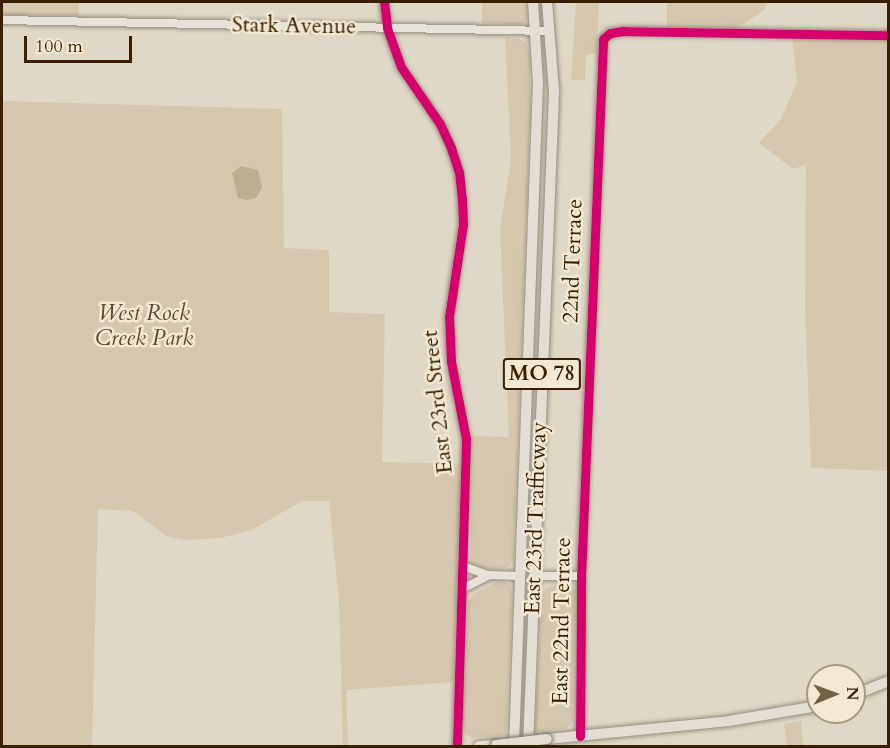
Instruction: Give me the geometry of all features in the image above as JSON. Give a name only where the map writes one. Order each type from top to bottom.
[{"type":"main road","name":"East 23rd Trafficway","points":[[514,747],[536,156],[537,31],[533,2]]},
{"type":"main road","name":"East 23rd Trafficway","points":[[528,747],[554,92],[547,2]]},
{"type":"main road","points":[[866,690],[888,681]]},
{"type":"main road","points":[[479,747],[718,722],[806,708]]},
{"type":"street","name":"East 23rd Street","points":[[384,2],[387,28],[401,67],[440,124],[459,172],[463,224],[449,316],[449,335],[466,439],[457,747]]},
{"type":"street","name":"Stark Avenue","points":[[2,20],[550,31]]},
{"type":"street","name":"22nd Terrace","points":[[583,507],[601,45],[610,33],[623,30],[888,35]]},
{"type":"street","name":"East 22nd Terrace","points":[[580,736],[583,507]]},
{"type":"street","points":[[463,566],[489,575],[520,576]]},
{"type":"street","points":[[462,589],[489,575]]},
{"type":"street","points":[[533,576],[581,576]]},
{"type":"green space","points":[[2,2],[79,2],[79,15],[2,15]]},
{"type":"green space","points":[[482,2],[525,2],[527,16],[524,24],[482,23]]},
{"type":"green space","points":[[576,2],[599,2],[597,53],[586,55],[585,80],[571,80]]},
{"type":"green space","points":[[667,2],[768,2],[765,9],[737,29],[667,28]]},
{"type":"green space","points":[[505,37],[519,39],[526,43],[530,55],[530,112],[513,560],[508,567],[499,569],[479,568],[471,563],[471,436],[509,437],[500,229],[511,159]]},
{"type":"green space","points":[[792,39],[888,41],[888,471],[811,468],[805,306],[806,165],[793,169],[759,143],[781,119],[797,81]]},
{"type":"green space","name":"West Rock Creek Park","points":[[2,101],[282,109],[284,248],[329,250],[329,312],[385,314],[382,462],[461,464],[453,682],[346,690],[348,746],[343,746],[339,602],[329,501],[302,501],[250,531],[220,538],[185,540],[166,536],[133,511],[98,509],[92,746],[2,746]]},
{"type":"green space","points":[[499,581],[509,584],[512,592],[506,735],[472,738],[465,733],[463,724],[468,602],[473,594]]},
{"type":"green space","points":[[555,585],[572,586],[575,592],[573,722],[567,728],[535,732],[542,594],[547,588]]},
{"type":"green space","points":[[801,721],[803,746],[787,746],[784,724]]},
{"type":"shaded area","points":[[241,166],[258,170],[262,188],[256,198],[247,200],[238,198],[232,173]]},
{"type":"cycle path","points":[[384,2],[387,28],[401,67],[440,124],[451,148],[459,172],[462,199],[463,224],[449,317],[451,362],[466,439],[457,746]]},
{"type":"cycle path","points":[[580,736],[581,576],[603,39],[610,33],[623,31],[888,35]]}]
